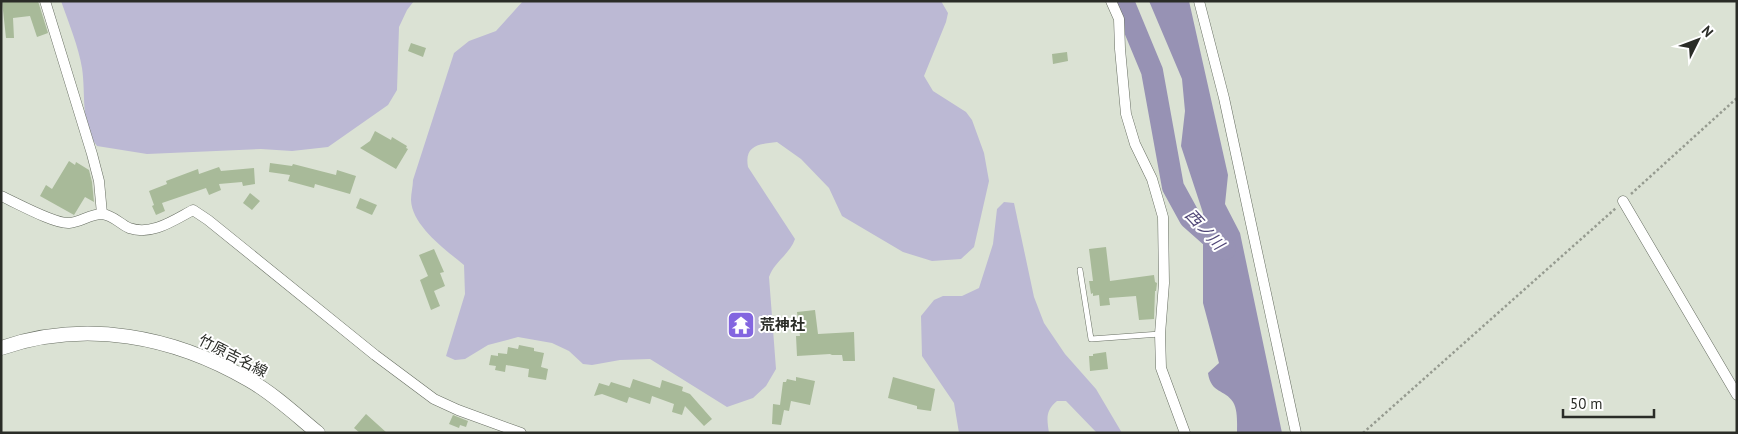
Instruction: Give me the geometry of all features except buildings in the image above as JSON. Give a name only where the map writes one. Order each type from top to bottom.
[{"type":"main road","name":"竹原吉名線","points":[[1,348],[20,342],[61,335],[106,334],[138,338],[179,348],[211,360],[250,381],[318,433]]},
{"type":"street","points":[[45,1],[92,154],[99,181],[102,214]]},
{"type":"street","points":[[1111,1],[1119,19],[1126,114],[1135,144],[1152,179],[1163,217],[1164,284],[1160,334],[1161,368],[1185,433]]},
{"type":"street","points":[[1199,1],[1224,98],[1296,433]]},
{"type":"street","points":[[1,196],[52,219],[68,223],[102,214],[114,218],[128,227],[143,231],[158,228],[193,210],[208,220],[375,355],[434,399],[520,433]]},
{"type":"street","points":[[1623,201],[1737,395]]},
{"type":"lane","points":[[1080,270],[1091,339],[1160,334]]},
{"type":"path","points":[[1363,433],[1737,98]]},
{"type":"shaded area","points":[[61,1],[414,1],[407,10],[399,27],[397,90],[388,105],[328,147],[292,151],[261,149],[147,154],[97,146],[88,128],[86,118],[81,60]]},
{"type":"shaded area","points":[[523,1],[941,1],[948,13],[946,22],[924,76],[933,91],[966,112],[972,120],[984,153],[989,181],[974,247],[961,259],[932,261],[903,252],[842,216],[829,188],[801,159],[777,142],[759,145],[754,147],[748,154],[748,167],[795,239],[790,249],[774,267],[769,277],[776,369],[766,386],[753,398],[727,407],[650,359],[620,360],[592,365],[583,364],[569,351],[552,343],[518,337],[488,345],[465,359],[455,360],[446,356],[465,294],[464,265],[431,237],[417,219],[411,200],[413,180],[454,53],[469,41],[496,31]]},
{"type":"shaded area","points":[[1004,202],[1014,203],[1034,297],[1044,323],[1065,354],[1096,389],[1122,433],[1097,433],[1066,401],[1057,401],[1050,408],[1048,416],[1049,433],[959,433],[954,403],[922,356],[921,316],[934,300],[943,296],[962,296],[979,288],[993,244],[997,209]]},
{"type":"water","points":[[1149,1],[1189,1],[1228,175],[1225,204],[1240,233],[1282,433],[1237,433],[1235,405],[1230,398],[1212,385],[1210,380],[1208,373],[1219,363],[1203,303],[1203,213],[1181,146],[1185,111],[1182,79]]},
{"type":"waterway","name":"西ノ川","points":[[1123,1],[1152,71],[1173,187],[1190,218],[1225,249]]},
{"type":"place","name":"荒神社","points":[[741,325]]}]
